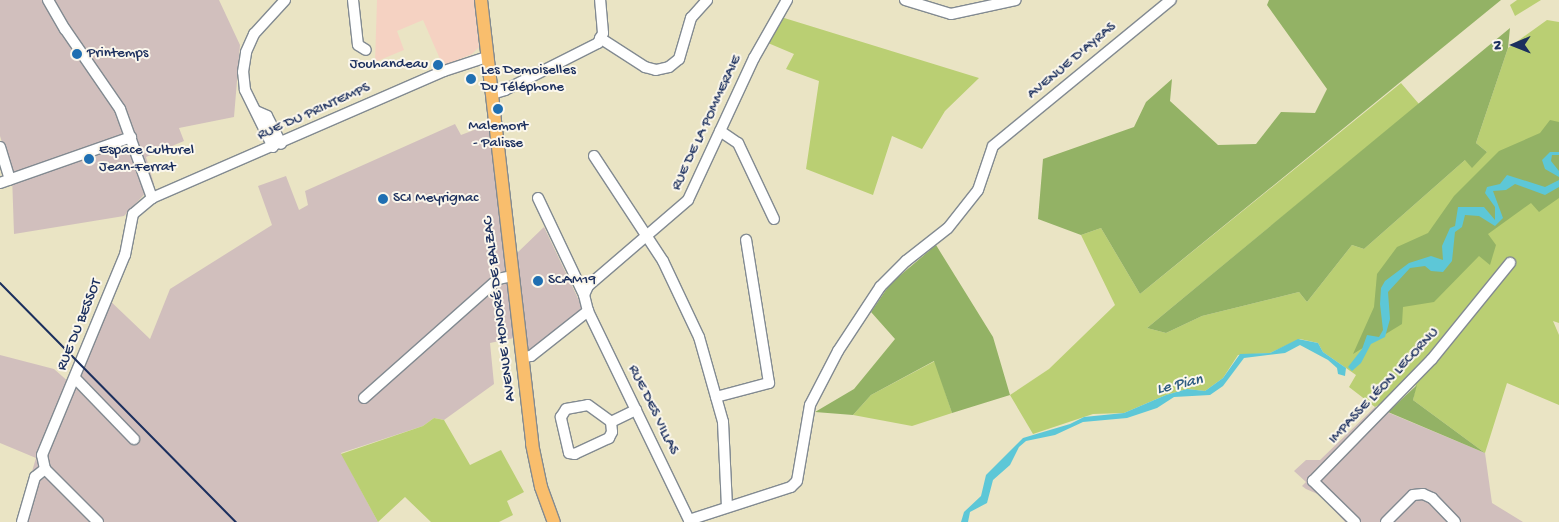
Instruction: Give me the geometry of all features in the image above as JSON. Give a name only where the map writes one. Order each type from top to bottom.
[{"type":"main road","name":"AVENUE HONORÉ DE BALZAC","points":[[481,0],[535,466],[554,522]]},
{"type":"street","points":[[48,0],[64,29],[116,102],[132,137],[152,198]]},
{"type":"street","points":[[277,145],[267,116],[256,111],[245,90],[246,52],[254,34],[285,0]]},
{"type":"street","points":[[353,0],[358,45],[366,50]]},
{"type":"street","points":[[492,94],[506,90],[598,43],[603,33],[600,0]]},
{"type":"street","points":[[600,38],[645,67],[656,70],[669,67],[679,59],[690,18],[707,0]]},
{"type":"street","name":"RUE DE LA POMMERAIE","points":[[584,295],[588,286],[688,200],[754,58],[787,0]]},
{"type":"street","points":[[905,0],[951,14],[1016,0]]},
{"type":"street","name":"AVENUE D'AYRAS","points":[[727,507],[792,487],[797,481],[810,405],[838,351],[880,287],[906,261],[948,228],[978,190],[993,146],[1171,0]]},
{"type":"street","name":"RUE DU PRINTEMPS","points":[[152,198],[277,145],[444,70],[487,57]]},
{"type":"street","points":[[720,131],[738,142],[774,218]]},
{"type":"street","points":[[1,152],[5,181],[132,137]]},
{"type":"street","points":[[594,156],[662,261],[699,337],[716,397],[722,422],[727,507],[689,521]]},
{"type":"street","name":"RUE DU BESSOT","points":[[45,469],[42,455],[125,255],[133,214],[152,198]]},
{"type":"street","points":[[522,358],[531,356],[588,311],[584,295],[538,198]]},
{"type":"street","points":[[716,397],[769,383],[746,240]]},
{"type":"street","name":"IMPASSE LÉON LECORNU","points":[[1354,522],[1313,481],[1432,360],[1510,263]]},
{"type":"street","points":[[364,398],[498,279],[512,276]]},
{"type":"street","name":"RUE DES VILLAS","points":[[588,311],[689,521]]},
{"type":"street","points":[[75,378],[134,439]]},
{"type":"street","points":[[593,406],[611,422],[612,432],[609,438],[575,454],[569,454],[561,417],[566,409],[593,406]]},
{"type":"street","points":[[611,422],[636,410]]},
{"type":"street","points":[[22,522],[35,477],[45,469],[98,522]]},
{"type":"street","points":[[1386,522],[1413,495],[1423,494],[1432,498],[1455,522]]},
{"type":"shaded area","points":[[0,0],[219,0],[240,45],[234,117],[179,128],[184,141],[146,157],[154,184],[124,216],[14,234],[12,175],[0,136]]},
{"type":"shaded area","points":[[377,0],[474,0],[479,47],[472,54],[443,66],[423,20],[397,31],[404,50],[375,62]]},
{"type":"shaded area","points":[[498,121],[516,254],[544,227],[583,309],[532,352],[514,338],[490,343],[494,384],[444,420],[434,418],[423,426],[341,453],[378,522],[17,522],[36,458],[0,443],[0,355],[54,369],[70,383],[105,296],[150,339],[170,289],[272,225],[258,186],[286,176],[299,210],[308,205],[305,191],[455,124],[461,135]]},
{"type":"shaded area","points":[[1375,407],[1485,453],[1492,503],[1523,522],[1345,522],[1320,495],[1302,486],[1306,482],[1294,471],[1306,460],[1320,460]]},
{"type":"green space","points":[[1269,0],[1501,0],[1140,294],[1101,228],[1081,235],[1038,219],[1043,159],[1134,127],[1146,102],[1172,79],[1170,101],[1218,145],[1256,144],[1281,112],[1315,113],[1327,89],[1267,5]]},
{"type":"green space","points":[[1517,0],[1541,0],[1515,16],[1510,5]]},
{"type":"green space","points":[[781,17],[979,78],[945,111],[922,149],[892,136],[873,195],[806,169],[819,81],[786,69],[794,54],[768,43]]},
{"type":"green space","points":[[1547,20],[1559,22],[1559,323],[1553,321],[1559,335],[1559,405],[1507,383],[1485,453],[1413,400],[1416,385],[1375,407],[1349,387],[1356,375],[1323,352],[1318,343],[1300,339],[1270,353],[1238,355],[1223,378],[1205,391],[1187,389],[1166,395],[1124,413],[1093,414],[1033,434],[1010,395],[1049,369],[1115,305],[1081,235],[1101,228],[1140,294],[1401,83],[1419,104],[1147,328],[1166,333],[1202,316],[1299,292],[1307,302],[1352,245],[1364,249],[1465,160],[1487,152],[1476,143],[1508,48]]},
{"type":"green space","points":[[1510,28],[1508,48],[1476,143],[1487,152],[1472,168],[1465,160],[1364,249],[1352,245],[1307,302],[1299,292],[1202,316],[1166,333],[1147,328]]},
{"type":"green space","points":[[1550,120],[1559,122],[1559,198],[1539,212],[1531,203],[1488,234],[1496,245],[1490,265],[1479,256],[1434,302],[1403,307],[1402,324],[1353,354],[1374,307],[1377,274],[1397,247],[1428,233],[1454,196],[1499,151],[1540,133]]},
{"type":"green space","points":[[936,245],[993,337],[1010,395],[952,413],[934,361],[871,395],[853,415],[815,412],[854,389],[895,339],[871,312],[890,284]]},
{"type":"green space","points":[[935,361],[952,413],[912,426],[853,415],[871,395]]},
{"type":"green space","points":[[1417,385],[1413,400],[1485,453],[1388,412]]},
{"type":"green space","points":[[434,418],[444,420],[470,465],[501,450],[524,492],[507,501],[513,515],[499,522],[431,522],[405,497],[378,522],[341,454],[423,426]]},
{"type":"water","points":[[1550,152],[1559,152],[1559,155],[1552,155],[1551,161],[1559,171],[1559,177],[1545,169],[1542,160]]},
{"type":"water","points":[[1507,175],[1545,187],[1559,180],[1559,187],[1545,195],[1515,184],[1506,190],[1493,191],[1503,218],[1495,226],[1479,216],[1465,215],[1462,227],[1455,232],[1452,261],[1443,272],[1431,271],[1425,266],[1410,268],[1388,292],[1390,319],[1385,337],[1371,344],[1361,363],[1352,371],[1348,367],[1362,349],[1367,335],[1379,337],[1383,330],[1380,304],[1381,288],[1385,281],[1409,263],[1431,256],[1443,260],[1442,246],[1450,228],[1455,226],[1458,207],[1484,207],[1495,220],[1495,207],[1485,193],[1487,187],[1500,184]]},
{"type":"water","points":[[1298,339],[1318,343],[1323,352],[1346,368],[1345,376],[1338,374],[1337,368],[1328,360],[1300,345],[1285,353],[1244,358],[1223,386],[1210,395],[1174,397],[1157,408],[1127,418],[1083,422],[1055,435],[1026,441],[1019,447],[1010,465],[993,480],[987,503],[970,512],[968,522],[961,522],[964,512],[981,496],[986,475],[1023,438],[1070,424],[1084,417],[1124,413],[1166,395],[1187,389],[1205,391],[1223,378],[1240,354],[1270,353]]},
{"type":"railway","points":[[0,283],[236,522]]},
{"type":"place","name":"Printemps","points":[[77,54]]},
{"type":"place","name":"Jouhandeau","points":[[438,65]]},
{"type":"place","name":"Les Demoiselles Du Téléphone","points":[[471,79]]},
{"type":"place","name":"Malemort - Palisse","points":[[498,109]]},
{"type":"place","name":"Espace Culturel Jean-Ferrat","points":[[89,159]]},
{"type":"place","name":"SCI Meyrignac","points":[[383,199]]},
{"type":"place","name":"SCAM19","points":[[538,281]]},
{"type":"water label","name":"Le Pian","points":[[1180,386]]}]
